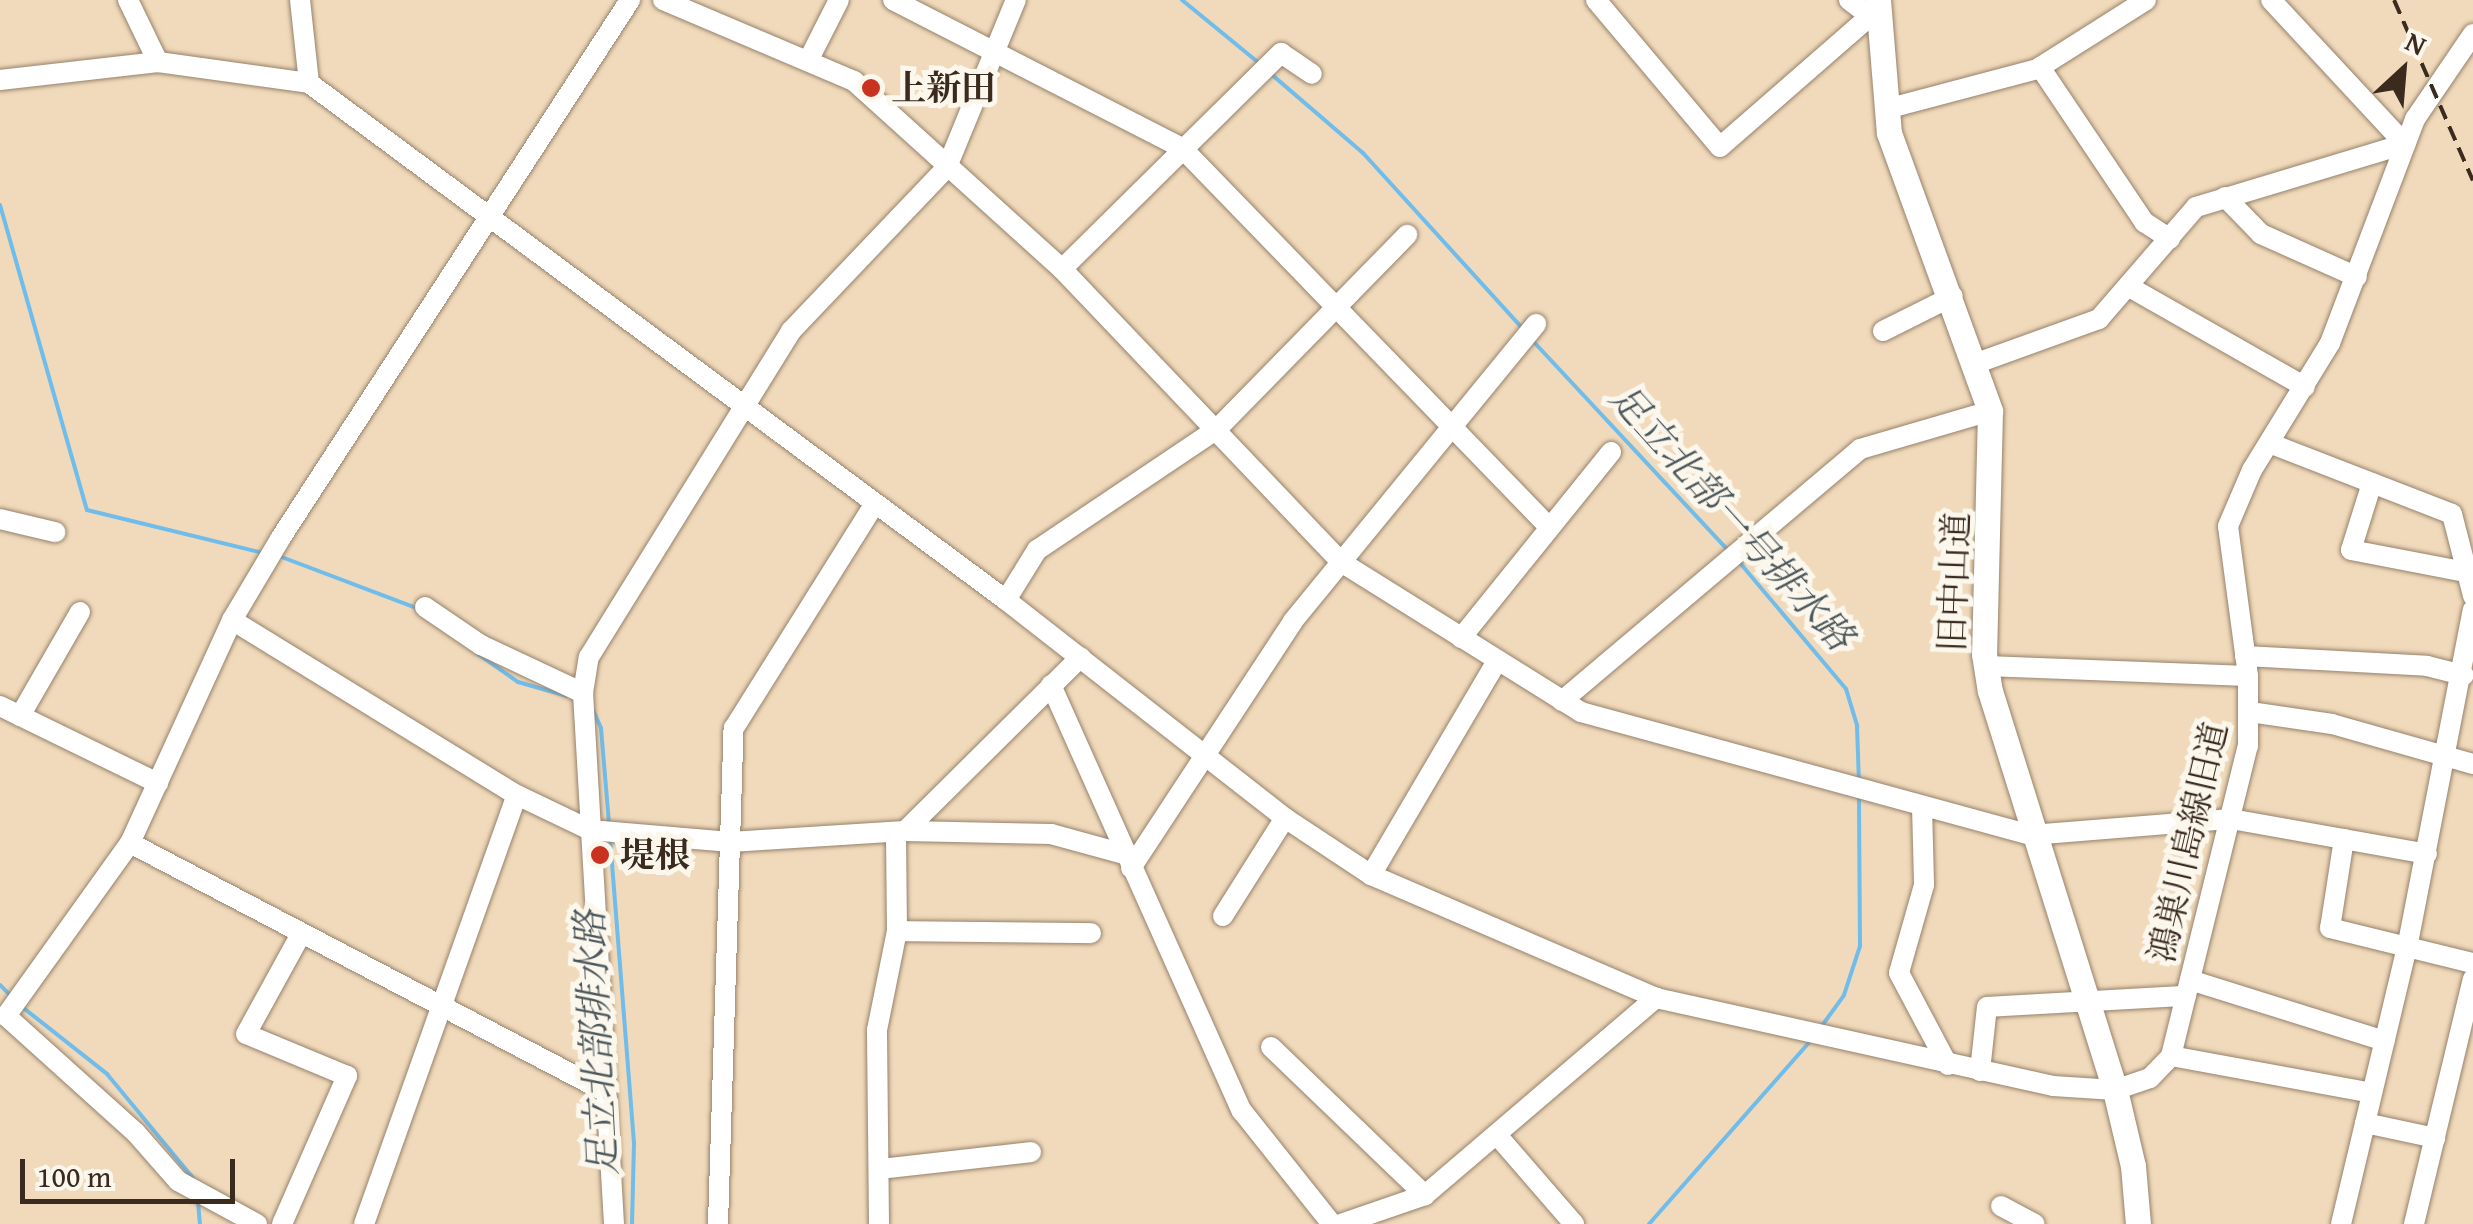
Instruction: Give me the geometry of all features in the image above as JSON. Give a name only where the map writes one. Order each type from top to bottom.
[{"type":"main road","name":"旧中山道","points":[[1876,10],[1886,109],[1898,168],[1953,296],[1990,411],[1986,666],[2032,835],[2115,1090],[2133,1166],[2138,1224]]},
{"type":"street","points":[[128,0],[158,62]]},
{"type":"street","points":[[300,0],[309,83]]},
{"type":"street","points":[[257,1224],[178,1181],[136,1133],[6,1016],[130,843],[232,620],[483,218],[630,0]]},
{"type":"street","points":[[663,0],[854,81],[1062,269],[1340,562],[1581,712],[2032,835],[2230,819],[2427,854]]},
{"type":"street","points":[[808,61],[839,0]]},
{"type":"street","points":[[893,0],[1182,148],[1548,526]]},
{"type":"street","points":[[614,1224],[583,693],[589,657],[798,322],[946,167],[1016,0]]},
{"type":"street","points":[[1596,0],[1720,147],[1876,10],[1849,0]]},
{"type":"street","points":[[1886,109],[2040,67],[2146,0]]},
{"type":"street","points":[[1977,363],[2099,319],[2131,288],[2196,207],[2405,144],[2270,0]]},
{"type":"street","name":"鴻巣川島線旧道","points":[[2171,1056],[2230,819],[2250,712],[2228,526],[2269,443],[2305,387],[2357,277],[2405,144],[2473,34]]},
{"type":"street","points":[[1062,269],[1281,53],[1312,74]]},
{"type":"street","points":[[0,80],[158,62],[309,83],[483,218],[1006,600],[1285,818],[1372,874],[1656,998],[2053,1086],[2115,1090],[2150,1078],[2171,1056],[2372,1093]]},
{"type":"street","points":[[2040,67],[2144,222],[2170,238]]},
{"type":"street","points":[[2226,196],[2262,234],[2357,277]]},
{"type":"street","points":[[1006,600],[1036,550],[1217,429],[1407,235]]},
{"type":"street","points":[[2131,288],[2305,387]]},
{"type":"street","points":[[1883,331],[1953,296]]},
{"type":"street","points":[[1129,862],[1340,562],[1530,331]]},
{"type":"street","points":[[1562,701],[1860,450],[1990,411]]},
{"type":"street","points":[[2269,443],[2452,514],[2473,596]]},
{"type":"street","points":[[1461,638],[1611,452]]},
{"type":"street","points":[[2372,483],[2350,550],[2465,572]]},
{"type":"street","points":[[718,1224],[734,728],[873,506]]},
{"type":"street","points":[[0,519],[55,532]]},
{"type":"street","points":[[425,607],[504,658],[583,693]]},
{"type":"street","points":[[2341,1224],[2407,948],[2464,675],[2473,610]]},
{"type":"street","points":[[20,716],[80,612]]},
{"type":"street","points":[[232,620],[517,794],[590,830],[730,842],[900,832],[1051,834],[1129,862]]},
{"type":"street","points":[[879,1224],[877,1030],[897,931],[900,832],[1080,658]]},
{"type":"street","points":[[1372,874],[1497,661]]},
{"type":"street","points":[[1986,666],[2427,666],[2464,675]]},
{"type":"street","points":[[1052,685],[1242,1111],[1332,1224]]},
{"type":"street","points":[[0,706],[158,782]]},
{"type":"street","points":[[2250,712],[2332,724],[2473,764]]},
{"type":"street","points":[[364,1224],[517,794]]},
{"type":"street","points":[[1922,806],[1924,886],[1899,974],[1948,1065]]},
{"type":"street","points":[[1223,916],[1285,818]]},
{"type":"street","points":[[2344,839],[2330,928],[2473,963]]},
{"type":"street","points":[[130,843],[442,1011],[604,1091]]},
{"type":"street","points":[[897,931],[1091,933]]},
{"type":"street","points":[[282,1224],[348,1076],[246,1034],[301,934]]},
{"type":"street","points":[[2414,1224],[2473,979]]},
{"type":"street","points":[[1980,1071],[1987,1007],[2188,988],[2385,1041]]},
{"type":"street","points":[[1341,1224],[1424,1196],[1656,998]]},
{"type":"street","points":[[1272,1047],[1424,1196]]},
{"type":"street","points":[[2365,1123],[2435,1138]]},
{"type":"street","points":[[1497,1135],[1574,1224]]},
{"type":"street","points":[[880,1168],[1032,1152]]},
{"type":"street","points":[[2001,1206],[2035,1224]]},
{"type":"waterway","name":"足立北部一号排水路","points":[[1182,0],[1259,63]]},
{"type":"waterway","name":"足立北部一号排水路","points":[[1270,73],[1363,153],[1523,329]]},
{"type":"waterway","name":"足立北部排水路","points":[[0,205],[87,510],[264,553]]},
{"type":"waterway","name":"足立北部一号排水路","points":[[1532,340],[1730,552]]},
{"type":"waterway","name":"足立北部排水路","points":[[279,556],[419,609]]},
{"type":"waterway","points":[[1740,563],[1846,689],[1857,726],[1859,783]]},
{"type":"waterway","name":"足立北部排水路","points":[[478,654],[518,682],[567,696]]},
{"type":"waterway","name":"足立北部排水路","points":[[593,710],[601,728],[609,823]]},
{"type":"waterway","name":"足立北部一号排水路","points":[[1821,1027],[1844,995],[1860,946],[1859,797]]},
{"type":"waterway","name":"足立北部排水路","points":[[610,838],[634,1143],[632,1224]]},
{"type":"waterway","points":[[0,985],[11,996]]},
{"type":"waterway","points":[[21,1006],[107,1074],[193,1178]]},
{"type":"waterway","name":"足立北部一号排水路","points":[[1649,1224],[1812,1039]]},
{"type":"waterway","points":[[198,1202],[200,1224]]},
{"type":"railway","points":[[2394,0],[2473,181]]},
{"type":"place","name":"上新田","points":[[871,88]]},
{"type":"place","name":"堤根","points":[[600,855]]}]
